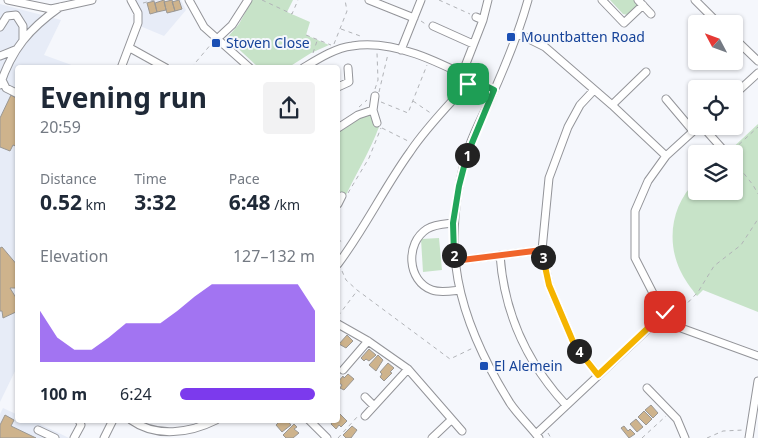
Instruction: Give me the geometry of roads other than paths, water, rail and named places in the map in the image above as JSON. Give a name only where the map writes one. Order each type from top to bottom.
[{"type":"street","points":[[8,0],[50,9],[92,0]]},
{"type":"street","points":[[122,65],[138,23],[138,13],[131,0]]},
{"type":"street","points":[[189,0],[204,27],[247,65]]},
{"type":"street","points":[[217,39],[232,25],[248,0]]},
{"type":"street","points":[[369,0],[414,18]]},
{"type":"street","points":[[401,50],[421,0]]},
{"type":"street","points":[[462,74],[473,44],[479,19],[488,0]]},
{"type":"street","points":[[528,0],[519,34],[470,146],[459,186],[453,223],[454,261],[460,290],[478,345],[511,404],[537,436],[566,405],[665,312]]},
{"type":"street","points":[[602,0],[624,23],[640,3],[651,14]]},
{"type":"street","points":[[695,0],[710,15]]},
{"type":"street","points":[[15,92],[1,83],[15,50],[23,39],[60,8]]},
{"type":"street","points":[[0,27],[7,16],[16,14],[23,26],[23,39]]},
{"type":"street","points":[[437,25],[473,44]]},
{"type":"street","points":[[519,34],[545,46],[666,156]]},
{"type":"street","points":[[308,65],[324,55],[352,46],[378,46],[428,58],[494,90]]},
{"type":"street","points":[[743,47],[758,61]]},
{"type":"street","points":[[130,48],[161,65]]},
{"type":"street","points":[[0,56],[15,50]]},
{"type":"street","points":[[340,86],[349,82],[348,68]]},
{"type":"street","points":[[612,105],[646,72]]},
{"type":"street","points":[[743,87],[758,73]]},
{"type":"street","points":[[340,264],[386,186],[414,146],[472,79]]},
{"type":"street","points":[[594,90],[580,105],[568,127],[549,178],[542,250],[549,285],[574,344],[598,375]]},
{"type":"street","points":[[377,98],[374,110],[379,125]]},
{"type":"street","points":[[666,99],[688,125]]},
{"type":"street","points":[[340,127],[358,115],[374,110]]},
{"type":"street","points":[[689,135],[666,156],[648,181],[635,211],[635,258],[656,299],[665,312],[681,328],[693,334],[758,356]]},
{"type":"street","points":[[710,135],[719,145]]},
{"type":"street","points":[[340,200],[342,196]]},
{"type":"street","points":[[453,223],[436,224],[426,230],[416,241],[411,256],[413,270],[420,282],[432,290],[460,290]]},
{"type":"street","points":[[454,261],[542,250]]},
{"type":"street","points":[[500,255],[505,293],[518,332],[540,374],[566,405]]},
{"type":"street","points":[[340,325],[368,341],[408,369],[462,431]]},
{"type":"street","points":[[343,370],[368,341]]},
{"type":"street","points":[[365,416],[408,369]]},
{"type":"street","points":[[749,434],[758,381]]},
{"type":"street","points":[[647,388],[677,419],[685,438]]},
{"type":"street","points":[[365,397],[374,406]]},
{"type":"street","points":[[432,438],[451,420]]},
{"type":"street","points":[[74,438],[80,423]]},
{"type":"street","points":[[104,438],[112,423]]},
{"type":"street","points":[[135,423],[141,428],[156,432],[174,432],[207,423]]},
{"type":"street","points":[[189,423],[190,429]]},
{"type":"street","points":[[312,423],[326,438]]},
{"type":"street","points":[[38,430],[54,438]]},
{"type":"place","name":"Mountbatten Road","points":[[511,37]]},
{"type":"place","name":"Stoven Close","points":[[216,43]]},
{"type":"place","name":"El Alemein","points":[[484,366]]}]
